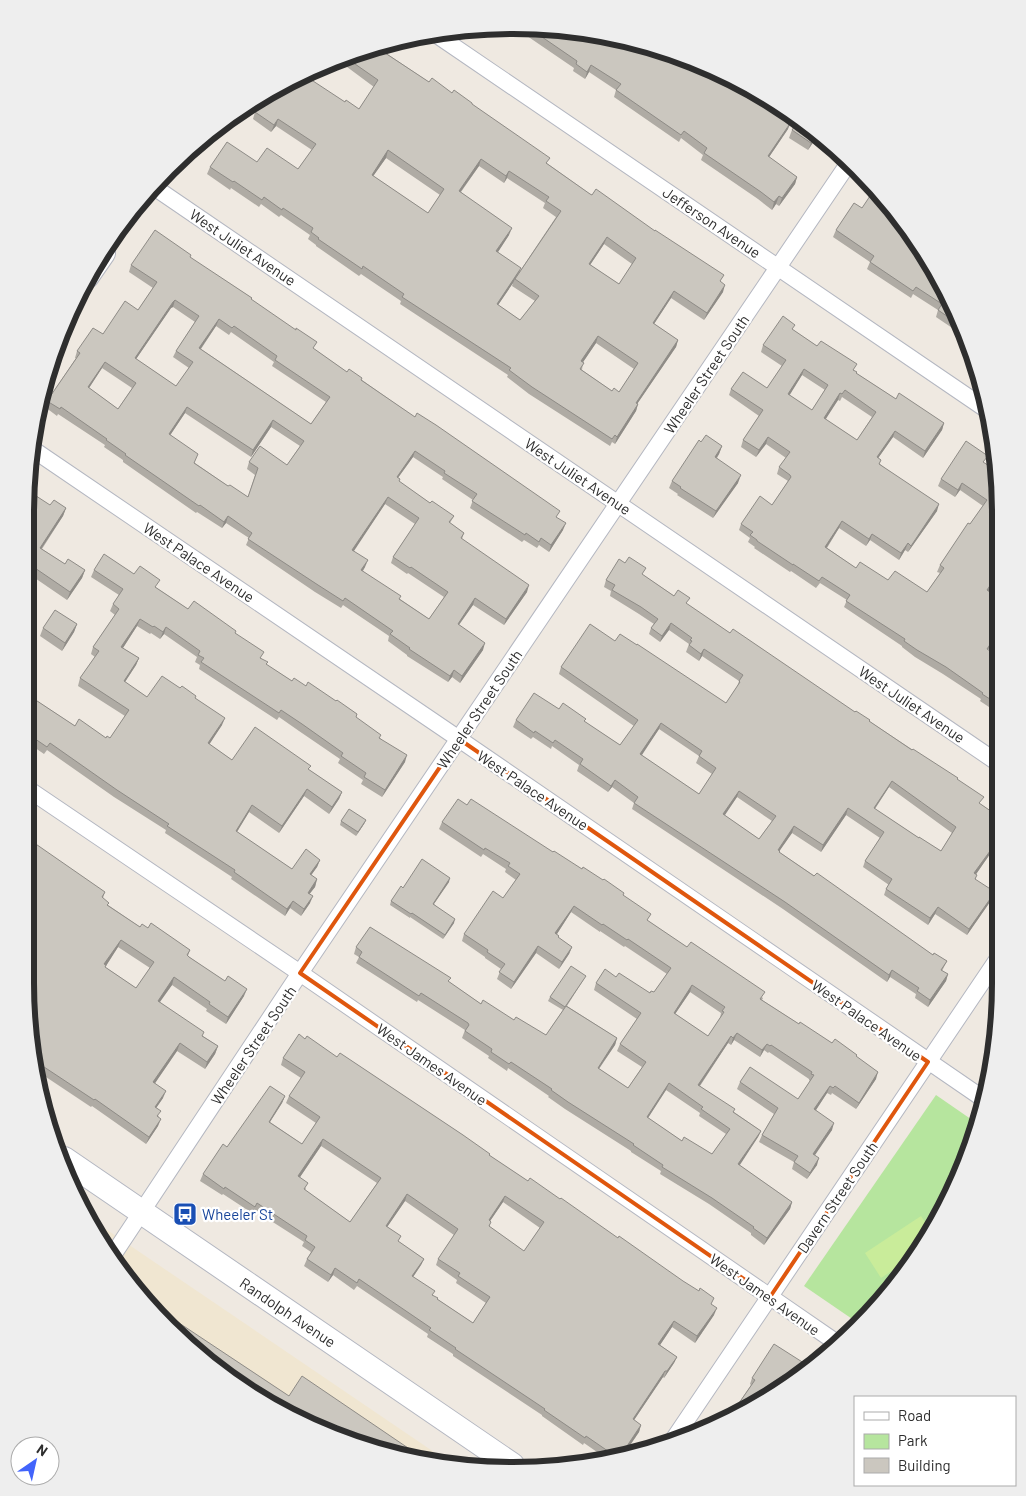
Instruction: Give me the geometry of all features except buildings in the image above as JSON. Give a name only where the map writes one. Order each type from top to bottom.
[{"type":"main road","name":"Randolph Avenue","points":[[69,1162],[507,1462]]},
{"type":"street","name":"Jefferson Avenue","points":[[443,39],[980,405]]},
{"type":"street","name":"Wheeler Street South","points":[[116,1251],[300,974],[845,168]]},
{"type":"street","name":"West Juliet Avenue","points":[[159,190],[992,759]]},
{"type":"street","name":"West Palace Avenue","points":[[38,453],[979,1096]]},
{"type":"street","name":"West James Avenue","points":[[34,793],[832,1340]]},
{"type":"street","name":"Davern Street South","points":[[678,1433],[992,967]]},
{"type":"highlighted area","points":[[459,739],[928,1062],[770,1297],[300,973]]},
{"type":"shaded area","points":[[99,1224],[440,1456],[389,1446],[330,1426],[273,1398],[247,1381],[221,1363],[174,1322],[133,1275]]},
{"type":"green space","points":[[936,1095],[972,1120],[956,1166],[928,1223],[893,1275],[854,1320],[804,1286]]},
{"type":"green space","points":[[921,1216],[927,1225],[899,1266],[881,1278],[865,1253]]},
{"type":"place","name":"Wheeler St","points":[[185,1214]]}]
